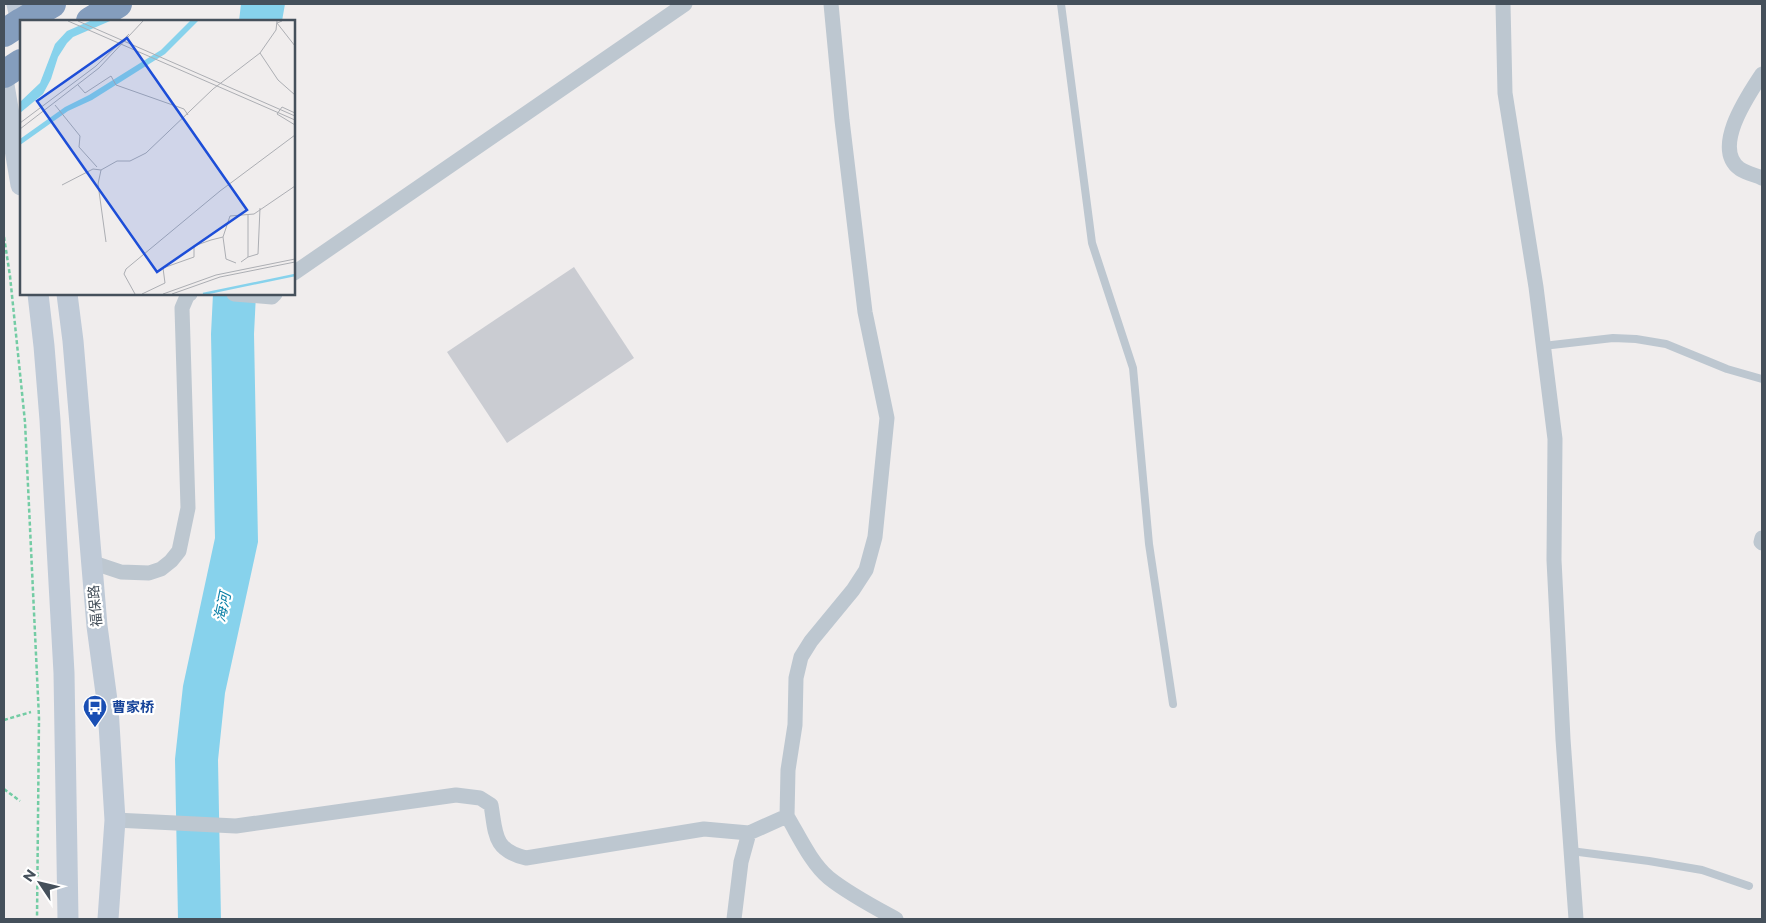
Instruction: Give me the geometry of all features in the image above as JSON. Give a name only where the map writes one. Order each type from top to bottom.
[{"type":"highway","points":[[25,20],[52,4]]},
{"type":"highway","points":[[92,20],[118,4]]},
{"type":"highway","points":[[4,33],[20,23]]},
{"type":"highway","points":[[4,74],[20,64]]},
{"type":"main road","points":[[17,4],[21,20]]},
{"type":"main road","points":[[4,86],[20,179]]},
{"type":"main road","points":[[38,295],[49,410],[64,673],[68,919]]},
{"type":"main road","name":"福保路","points":[[66,295],[73,341],[96,626],[108,708],[115,820],[108,919]]},
{"type":"street","points":[[295,272],[685,4]]},
{"type":"street","points":[[831,4],[842,120],[865,312],[887,418],[875,537],[866,570],[853,590],[811,641],[801,657],[796,678],[795,725],[788,770],[787,816],[807,851],[828,877],[870,905],[896,919]]},
{"type":"street","points":[[1502,4],[1505,93],[1536,287],[1556,440],[1554,560],[1562,739],[1576,919]]},
{"type":"street","points":[[1762,74],[1739,111],[1729,144],[1731,155],[1737,165],[1741,169],[1762,178]]},
{"type":"street","points":[[91,562],[121,572],[149,573],[162,569],[179,551],[188,508],[182,308],[188,295]]},
{"type":"street","points":[[1762,538],[1762,543]]},
{"type":"street","points":[[115,820],[236,826],[456,795],[480,798],[491,805],[497,838],[503,849],[514,855],[526,858],[704,829],[749,833],[787,816]]},
{"type":"street","points":[[734,919],[742,862],[749,833]]},
{"type":"lane","points":[[1061,4],[1092,243],[1133,368],[1149,544],[1173,704]]},
{"type":"lane","points":[[1543,346],[1614,338],[1636,339],[1666,344],[1727,369],[1762,379]]},
{"type":"lane","points":[[1571,851],[1702,870],[1748,886]]},
{"type":"path","points":[[4,237],[10,276],[24,412],[39,718],[37,919]]},
{"type":"path","points":[[4,720],[31,712]]},
{"type":"path","points":[[4,789],[20,801]]},
{"type":"water","points":[[241,4],[285,4],[282,20],[239,20]]},
{"type":"water","name":"海河","points":[[213,295],[256,295],[254,334],[258,542],[225,693],[218,760],[221,919],[178,919],[175,759],[183,686],[215,538],[211,334]]},
{"type":"building","points":[[574,267],[634,358],[507,443],[447,352]]},
{"type":"place","name":"曹家桥","points":[[95,728]]}]
